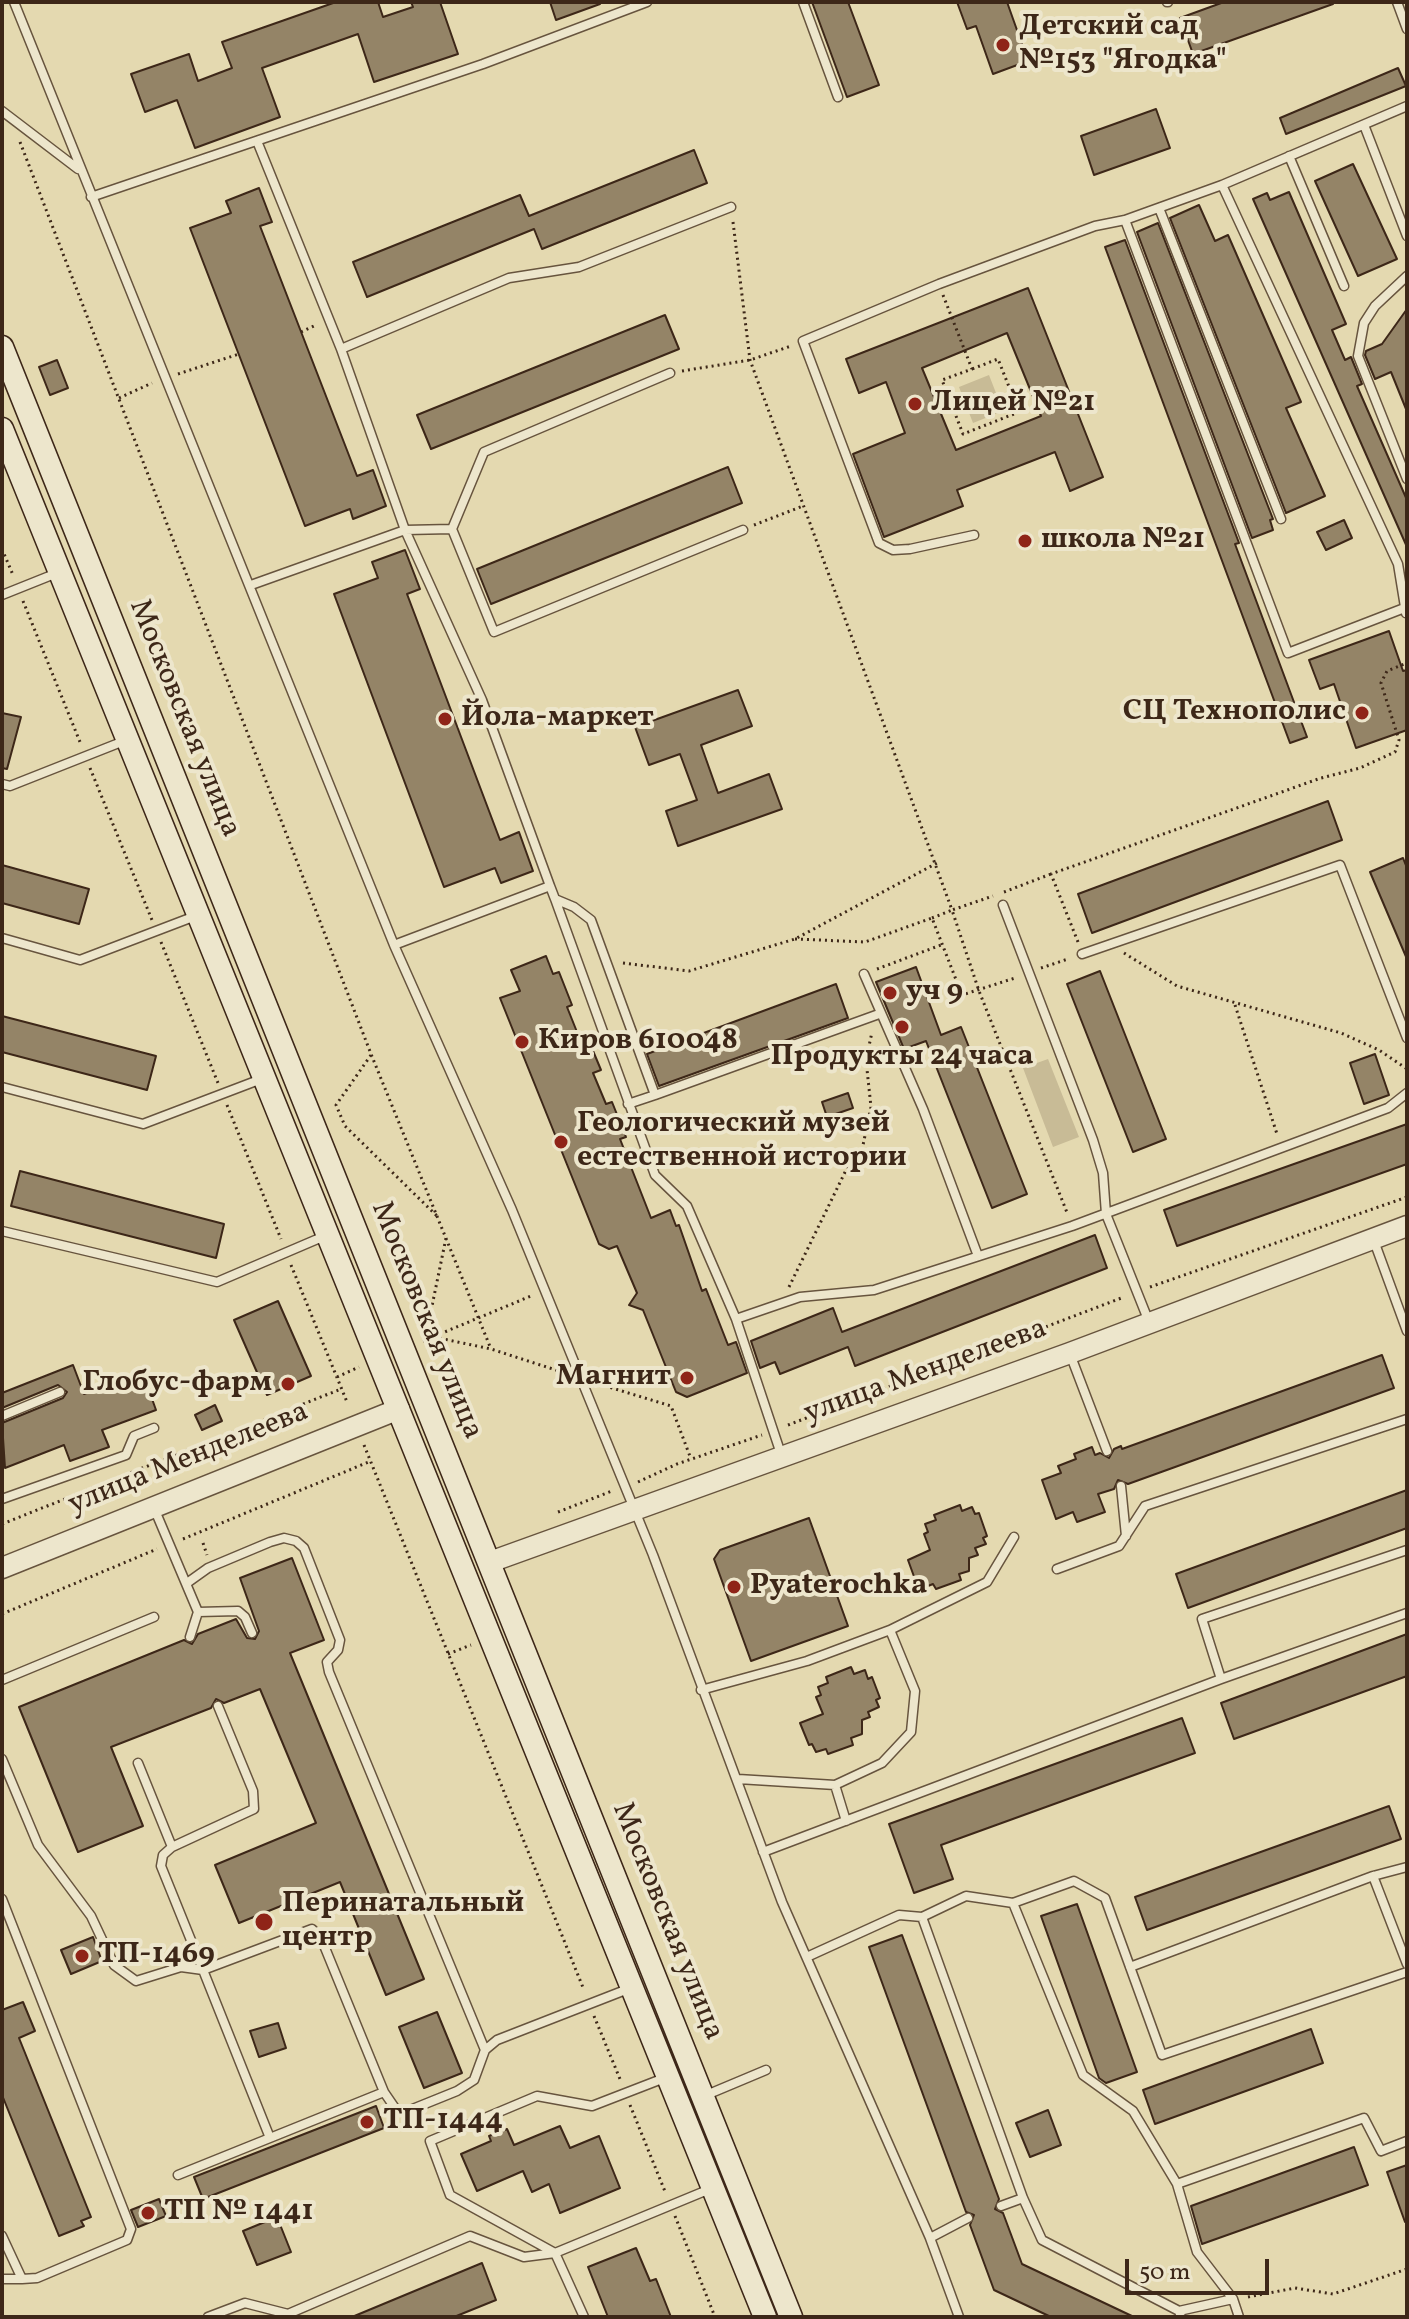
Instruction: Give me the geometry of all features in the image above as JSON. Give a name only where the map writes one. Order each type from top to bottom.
[{"type":"main road","name":"Московская улица","points":[[2,347],[791,2317]]},
{"type":"main road","name":"Московская улица","points":[[2,429],[765,2317]]},
{"type":"main road","points":[[399,1409],[424,1398]]},
{"type":"main road","name":"улица Менделеева","points":[[465,1572],[490,1562]]},
{"type":"street","name":"улица Менделеева","points":[[490,1562],[1070,1353],[1407,1226]]},
{"type":"street","name":"улица Менделеева","points":[[2,1568],[399,1409]]},
{"type":"lane","points":[[14,2],[394,945],[545,1291],[634,1509],[763,1852],[930,2238],[959,2317]]},
{"type":"lane","points":[[91,197],[483,64],[647,2]]},
{"type":"lane","points":[[803,2],[838,97]]},
{"type":"lane","points":[[1397,2],[1407,29]]},
{"type":"lane","points":[[974,535],[910,549],[893,550],[879,543],[803,341],[939,284],[1095,226],[1125,220],[1222,185],[1407,106]]},
{"type":"lane","points":[[6,114],[80,171]]},
{"type":"lane","points":[[1364,125],[1407,236]]},
{"type":"lane","points":[[257,141],[327,321],[341,349],[405,530],[482,700],[655,1175],[687,1206],[736,1319],[771,1432],[782,1457]]},
{"type":"lane","points":[[1289,156],[1344,286]]},
{"type":"lane","points":[[1125,220],[1288,653],[1407,611],[1398,564],[1222,185]]},
{"type":"lane","points":[[341,349],[509,278],[579,267],[731,207]]},
{"type":"lane","points":[[1159,208],[1281,519]]},
{"type":"lane","points":[[1407,276],[1364,323],[1358,356],[1407,479]]},
{"type":"lane","points":[[670,373],[484,452],[452,529],[494,632],[743,530]]},
{"type":"lane","points":[[251,585],[405,530],[452,529]]},
{"type":"lane","points":[[2,595],[60,572]]},
{"type":"lane","points":[[2,784],[10,786],[128,739]]},
{"type":"lane","points":[[1082,954],[1340,865],[1407,1038]]},
{"type":"lane","points":[[394,945],[550,886]]},
{"type":"lane","points":[[555,899],[574,907],[591,920],[655,1095]]},
{"type":"lane","points":[[1003,905],[1093,1140],[1103,1173],[1106,1214],[1149,1322]]},
{"type":"lane","points":[[2,938],[80,960],[199,914]]},
{"type":"lane","points":[[864,974],[923,1109],[978,1256]]},
{"type":"lane","points":[[628,1104],[879,1014]]},
{"type":"lane","points":[[2,1087],[143,1124],[264,1078]]},
{"type":"lane","points":[[736,1319],[800,1297],[874,1290],[1072,1226],[1388,1108],[1407,1093]]},
{"type":"lane","points":[[2,1231],[217,1282],[328,1234]]},
{"type":"lane","points":[[1373,1239],[1407,1331]]},
{"type":"lane","points":[[1070,1353],[1107,1451]]},
{"type":"lane","points":[[2,1416],[60,1392]]},
{"type":"lane","points":[[1057,1569],[1119,1546],[1145,1506],[1407,1419]]},
{"type":"lane","points":[[2,1499],[126,1455],[134,1436],[154,1428]]},
{"type":"lane","points":[[1121,1486],[1126,1536]]},
{"type":"lane","points":[[154,1507],[198,1612],[190,1637]]},
{"type":"lane","points":[[701,1690],[807,1661],[890,1630],[987,1582],[1014,1537]]},
{"type":"lane","points":[[187,1583],[208,1568],[270,1542],[284,1538],[296,1541],[304,1548],[340,1640],[338,1650],[327,1662],[329,1672],[485,2050]]},
{"type":"lane","points":[[1221,1679],[1202,1619],[1407,1550]]},
{"type":"lane","points":[[198,1612],[238,1611],[245,1617],[252,1633]]},
{"type":"lane","points":[[763,1852],[1221,1679],[1407,1613]]},
{"type":"lane","points":[[2,1680],[154,1617]]},
{"type":"lane","points":[[738,1779],[835,1785],[882,1763],[911,1732],[915,1691],[890,1630]]},
{"type":"lane","points":[[218,1706],[253,1791],[254,1809],[172,1847],[163,1855],[161,1866],[270,2138]]},
{"type":"lane","points":[[2,1759],[38,1845],[91,1916],[114,1965],[136,1981],[181,1967],[203,1970],[312,1929],[321,1938],[390,2105],[405,2112],[457,2091],[474,2080],[485,2050],[497,2040],[632,1988]]},
{"type":"lane","points":[[138,1763],[172,1847]]},
{"type":"lane","points":[[835,1785],[846,1821]]},
{"type":"lane","points":[[1130,1967],[1373,1876],[1407,1867]]},
{"type":"lane","points":[[1373,1876],[1407,1964]]},
{"type":"lane","points":[[809,1956],[899,1915],[922,1917],[966,1896],[1013,1903],[1074,1881],[1105,1898],[1162,2055],[1407,1972]]},
{"type":"lane","points":[[2,1899],[131,2229],[127,2240],[37,2278],[2,2279]]},
{"type":"lane","points":[[1013,1903],[1083,2075],[1133,2111],[1177,2184],[1197,2252],[1233,2299],[1239,2317]]},
{"type":"lane","points":[[922,1917],[1023,2198],[1042,2240],[1180,2314],[1233,2299]]},
{"type":"lane","points":[[703,2097],[766,2070]]},
{"type":"lane","points":[[584,2317],[555,2253],[450,2195],[430,2141],[537,2096],[592,2106],[668,2077]]},
{"type":"lane","points":[[178,2175],[384,2092]]},
{"type":"lane","points":[[1177,2184],[1364,2118],[1381,2151],[1407,2141]]},
{"type":"lane","points":[[208,2317],[245,2303],[288,2314],[470,2236],[524,2257],[555,2253],[713,2188]]},
{"type":"lane","points":[[1001,2206],[1023,2198]]},
{"type":"lane","points":[[930,2238],[968,2218]]},
{"type":"lane","points":[[2,2236],[22,2279]]},
{"type":"path","points":[[6,114],[371,1054],[491,1349]]},
{"type":"path","points":[[731,207],[750,360],[937,863],[979,991],[1072,1226]]},
{"type":"path","points":[[939,284],[972,369]]},
{"type":"path","points":[[301,332],[327,321]]},
{"type":"path","points":[[670,373],[750,360],[803,341]]},
{"type":"path","points":[[998,359],[1019,412],[963,434],[942,380],[972,369],[998,359]]},
{"type":"path","points":[[743,530],[804,506]]},
{"type":"path","points":[[2,549],[347,1402]]},
{"type":"path","points":[[795,939],[865,942],[1321,778],[1360,768],[1395,752],[1399,740],[1381,683],[1387,671],[1407,663]]},
{"type":"path","points":[[607,961],[689,971],[795,939],[937,863]]},
{"type":"path","points":[[932,918],[958,990],[968,995],[1082,954],[1051,874]]},
{"type":"path","points":[[1110,944],[1177,986],[1341,1033],[1379,1050],[1407,1069]]},
{"type":"path","points":[[864,974],[941,945]]},
{"type":"path","points":[[1235,1005],[1282,1149]]},
{"type":"path","points":[[781,1303],[849,1164],[862,1150],[871,1107],[866,1060],[879,1014]]},
{"type":"path","points":[[371,1054],[336,1105],[345,1126],[439,1219]]},
{"type":"path","points":[[558,1512],[1136,1292],[1407,1197]]},
{"type":"path","points":[[425,1340],[446,1236]]},
{"type":"path","points":[[416,1344],[545,1291]]},
{"type":"path","points":[[434,1337],[491,1349],[671,1406],[691,1459]]},
{"type":"path","points":[[336,1377],[363,1366]]},
{"type":"path","points":[[2,1524],[341,1389]]},
{"type":"path","points":[[364,1445],[715,2317]]},
{"type":"path","points":[[2,1614],[371,1461]]},
{"type":"path","points":[[448,1654],[476,1643]]},
{"type":"path","points":[[1233,2299],[1295,2288],[1333,2294],[1407,2269]]},
{"type":"shaded area","points":[[989,375],[1003,411],[973,423],[959,387]]},
{"type":"shaded area","points":[[1048,1059],[1079,1137],[1053,1147],[1023,1068]]},
{"type":"building","points":[[336,2],[378,2],[383,17],[413,7],[411,2],[440,2],[458,54],[374,82],[358,34],[262,68],[280,117],[195,148],[177,100],[145,112],[131,74],[189,54],[198,81],[232,68],[222,42]]},
{"type":"building","points":[[550,2],[599,2],[600,4],[556,20]]},
{"type":"building","points":[[812,2],[848,2],[879,85],[847,97]]},
{"type":"building","name":"Детский сад №153 \"Ягодка\"","points":[[957,2],[1007,2],[1028,61],[993,74],[976,26],[967,29]]},
{"type":"building","points":[[1224,2],[1333,4],[1193,54],[1180,18]]},
{"type":"building","points":[[1398,68],[1406,86],[1286,134],[1280,118]]},
{"type":"building","points":[[1156,109],[1170,148],[1094,175],[1081,136]]},
{"type":"building","points":[[694,150],[707,183],[542,249],[534,229],[367,297],[353,262],[520,195],[529,216]]},
{"type":"building","points":[[1353,164],[1397,259],[1358,276],[1315,181]]},
{"type":"building","points":[[259,188],[272,222],[260,226],[357,476],[373,470],[386,506],[353,519],[350,509],[305,526],[190,228],[231,213],[226,201]]},
{"type":"building","points":[[1289,192],[1346,324],[1332,330],[1345,360],[1351,357],[1362,384],[1357,386],[1407,500],[1407,547],[1253,199],[1267,193],[1270,200]]},
{"type":"building","points":[[1199,205],[1215,241],[1228,235],[1301,402],[1286,408],[1325,496],[1286,513],[1170,218]]},
{"type":"building","points":[[1158,223],[1273,519],[1270,520],[1273,530],[1252,538],[1137,232]]},
{"type":"building","points":[[1125,240],[1239,543],[1235,544],[1307,737],[1290,743],[1105,247]]},
{"type":"building","name":"Лицей №21","points":[[1028,288],[1103,477],[1070,491],[1055,452],[957,490],[963,506],[884,537],[853,454],[905,433],[886,382],[859,393],[846,359]],"holes":[[[1007,333],[1041,416],[956,450],[922,368]]]},
{"type":"building","points":[[1407,309],[1406,409],[1391,372],[1375,379],[1365,355],[1366,351],[1382,344]]},
{"type":"building","points":[[665,315],[679,349],[431,449],[417,415]]},
{"type":"building","points":[[57,360],[68,388],[50,395],[39,367]]},
{"type":"building","points":[[728,467],[742,503],[491,604],[477,569]]},
{"type":"building","points":[[1344,520],[1352,538],[1326,550],[1317,532]]},
{"type":"building","points":[[405,550],[420,589],[407,594],[500,840],[519,832],[533,871],[501,883],[495,868],[444,887],[334,594],[378,578],[372,562]]},
{"type":"building","name":"СЦ Технополис","points":[[1389,631],[1403,671],[1407,670],[1407,730],[1356,748],[1334,684],[1320,689],[1309,660]]},
{"type":"building","points":[[738,690],[752,726],[701,745],[718,793],[769,774],[782,809],[678,846],[666,811],[697,800],[680,754],[649,765],[635,727]]},
{"type":"building","points":[[2,713],[21,717],[7,769],[2,768]]},
{"type":"building","points":[[1328,801],[1342,840],[1092,933],[1078,894]]},
{"type":"building","points":[[1403,858],[1407,868],[1407,959],[1370,872]]},
{"type":"building","points":[[2,865],[89,889],[79,924],[2,903]]},
{"type":"building","points":[[546,956],[553,974],[559,972],[572,1005],[567,1007],[579,1037],[586,1034],[601,1070],[593,1073],[606,1104],[612,1102],[626,1137],[620,1139],[651,1218],[670,1210],[676,1226],[679,1225],[702,1291],[706,1289],[728,1345],[736,1342],[747,1373],[687,1397],[676,1392],[643,1310],[629,1305],[637,1293],[617,1246],[609,1249],[599,1244],[500,998],[520,991],[511,970]]},
{"type":"building","points":[[916,967],[941,1035],[961,1027],[1027,1194],[992,1208],[926,1041],[904,1049],[876,982]]},
{"type":"building","points":[[1100,971],[1166,1139],[1133,1152],[1067,984]]},
{"type":"building","points":[[836,984],[848,1018],[659,1086],[647,1054]]},
{"type":"building","points":[[2,1016],[156,1056],[147,1090],[2,1052]]},
{"type":"building","points":[[1375,1054],[1389,1095],[1364,1104],[1350,1063]]},
{"type":"building","points":[[848,1093],[853,1108],[827,1117],[822,1102]]},
{"type":"building","points":[[1407,1124],[1407,1164],[1177,1246],[1164,1210]]},
{"type":"building","points":[[20,1171],[224,1224],[216,1258],[11,1206]]},
{"type":"building","points":[[1095,1235],[1107,1268],[855,1366],[848,1347],[780,1374],[775,1362],[760,1368],[751,1341],[833,1308],[842,1332]]},
{"type":"building","points":[[278,1301],[311,1376],[267,1395],[234,1320]]},
{"type":"building","points":[[1382,1355],[1394,1388],[1128,1484],[1118,1480],[1114,1489],[1098,1494],[1105,1512],[1077,1522],[1073,1512],[1056,1519],[1042,1480],[1061,1473],[1058,1466],[1076,1459],[1074,1454],[1092,1447],[1095,1455],[1100,1453],[1109,1458],[1114,1449],[1121,1446],[1122,1449]]},
{"type":"building","points":[[73,1365],[84,1394],[142,1371],[156,1410],[102,1430],[109,1447],[70,1461],[64,1445],[5,1468],[2,1423],[63,1398],[67,1392],[58,1385],[2,1408],[2,1393]]},
{"type":"building","points":[[215,1405],[222,1421],[202,1430],[195,1415]]},
{"type":"building","points":[[1407,1490],[1407,1528],[1188,1608],[1176,1574]]},
{"type":"building","points":[[960,1505],[962,1511],[972,1507],[975,1514],[979,1513],[987,1536],[983,1538],[986,1544],[975,1548],[978,1555],[969,1558],[969,1571],[959,1574],[961,1580],[936,1589],[933,1584],[923,1588],[920,1580],[916,1582],[908,1560],[930,1550],[924,1534],[928,1532],[925,1524],[936,1520],[934,1515]]},
{"type":"building","points":[[809,1518],[848,1626],[751,1661],[714,1559],[720,1550]]},
{"type":"building","points":[[292,1558],[324,1640],[290,1653],[424,1979],[386,1995],[340,1882],[239,1923],[215,1865],[316,1823],[260,1689],[224,1703],[216,1699],[211,1708],[111,1747],[143,1826],[78,1852],[19,1707],[184,1640],[192,1644],[198,1634],[236,1619],[247,1638],[255,1639],[259,1631],[240,1578]]},
{"type":"building","points":[[1407,1634],[1407,1676],[1234,1739],[1221,1703]]},
{"type":"building","points":[[851,1667],[854,1674],[865,1670],[868,1679],[872,1677],[880,1698],[876,1700],[879,1707],[868,1712],[870,1717],[862,1720],[862,1734],[851,1738],[853,1745],[828,1754],[826,1749],[816,1752],[812,1744],[809,1745],[800,1723],[823,1714],[816,1697],[821,1695],[818,1687],[828,1683],[826,1677]]},
{"type":"building","points":[[1182,1718],[1195,1753],[941,1845],[953,1879],[914,1893],[889,1824]]},
{"type":"building","points":[[1389,1806],[1401,1839],[1147,1930],[1135,1897]]},
{"type":"building","points":[[1077,1904],[1137,2072],[1106,2083],[1099,2078],[1041,1916]]},
{"type":"building","points":[[902,1935],[999,2199],[995,2209],[1003,2213],[1022,2264],[1134,2317],[1051,2317],[994,2290],[970,2225],[974,2215],[966,2212],[869,1947]]},
{"type":"building","name":"ТП-1469","points":[[93,1937],[102,1961],[71,1974],[61,1950]]},
{"type":"building","points":[[23,2002],[35,2031],[19,2038],[91,2217],[81,2221],[84,2226],[59,2236],[2,2095],[2,2010]]},
{"type":"building","points":[[437,2012],[462,2073],[424,2088],[399,2027]]},
{"type":"building","points":[[278,2023],[286,2048],[259,2057],[250,2031]]},
{"type":"building","points":[[1311,2029],[1323,2063],[1155,2124],[1143,2090]]},
{"type":"building","points":[[376,2106],[384,2128],[203,2199],[194,2177]]},
{"type":"building","points":[[1048,2110],[1061,2145],[1030,2157],[1016,2123]]},
{"type":"building","points":[[560,2126],[570,2148],[599,2136],[620,2188],[560,2213],[549,2184],[532,2192],[523,2171],[477,2191],[461,2154],[491,2141],[489,2136],[507,2129],[514,2145]]},
{"type":"building","points":[[1354,2147],[1368,2185],[1202,2244],[1191,2206]]},
{"type":"building","points":[[1407,2165],[1407,2222],[1405,2222],[1387,2172]]},
{"type":"building","name":"ТП № 1441","points":[[159,2199],[166,2216],[138,2227],[131,2210]]},
{"type":"building","points":[[277,2217],[291,2252],[257,2265],[243,2231]]},
{"type":"building","points":[[636,2248],[650,2281],[656,2279],[671,2317],[608,2317],[588,2267]]},
{"type":"building","points":[[482,2263],[496,2300],[454,2317],[352,2317]]},
{"type":"place","name":"Детский сад №153 \"Ягодка\"","points":[[1003,45]]},
{"type":"place","name":"Лицей №21","points":[[915,404]]},
{"type":"place","name":"школа №21","points":[[1025,541]]},
{"type":"place","name":"СЦ Технополис","points":[[1362,713]]},
{"type":"place","name":"Йола-маркет","points":[[445,719]]},
{"type":"place","name":"уч 9","points":[[890,993]]},
{"type":"place","name":"Продукты 24 часа","points":[[902,1027]]},
{"type":"place","name":"Киров 610048","points":[[522,1042]]},
{"type":"place","name":"Геологический музей естественной истории","points":[[561,1142]]},
{"type":"place","name":"Магнит","points":[[687,1378]]},
{"type":"place","name":"Глобус-фарм","points":[[288,1384]]},
{"type":"place","name":"Pyaterochka","points":[[734,1587]]},
{"type":"place","name":"Перинатальный центр","points":[[264,1922]]},
{"type":"place","name":"ТП-1469","points":[[82,1956]]},
{"type":"place","name":"ТП-1444","points":[[367,2122]]},
{"type":"place","name":"ТП № 1441","points":[[148,2213]]}]
